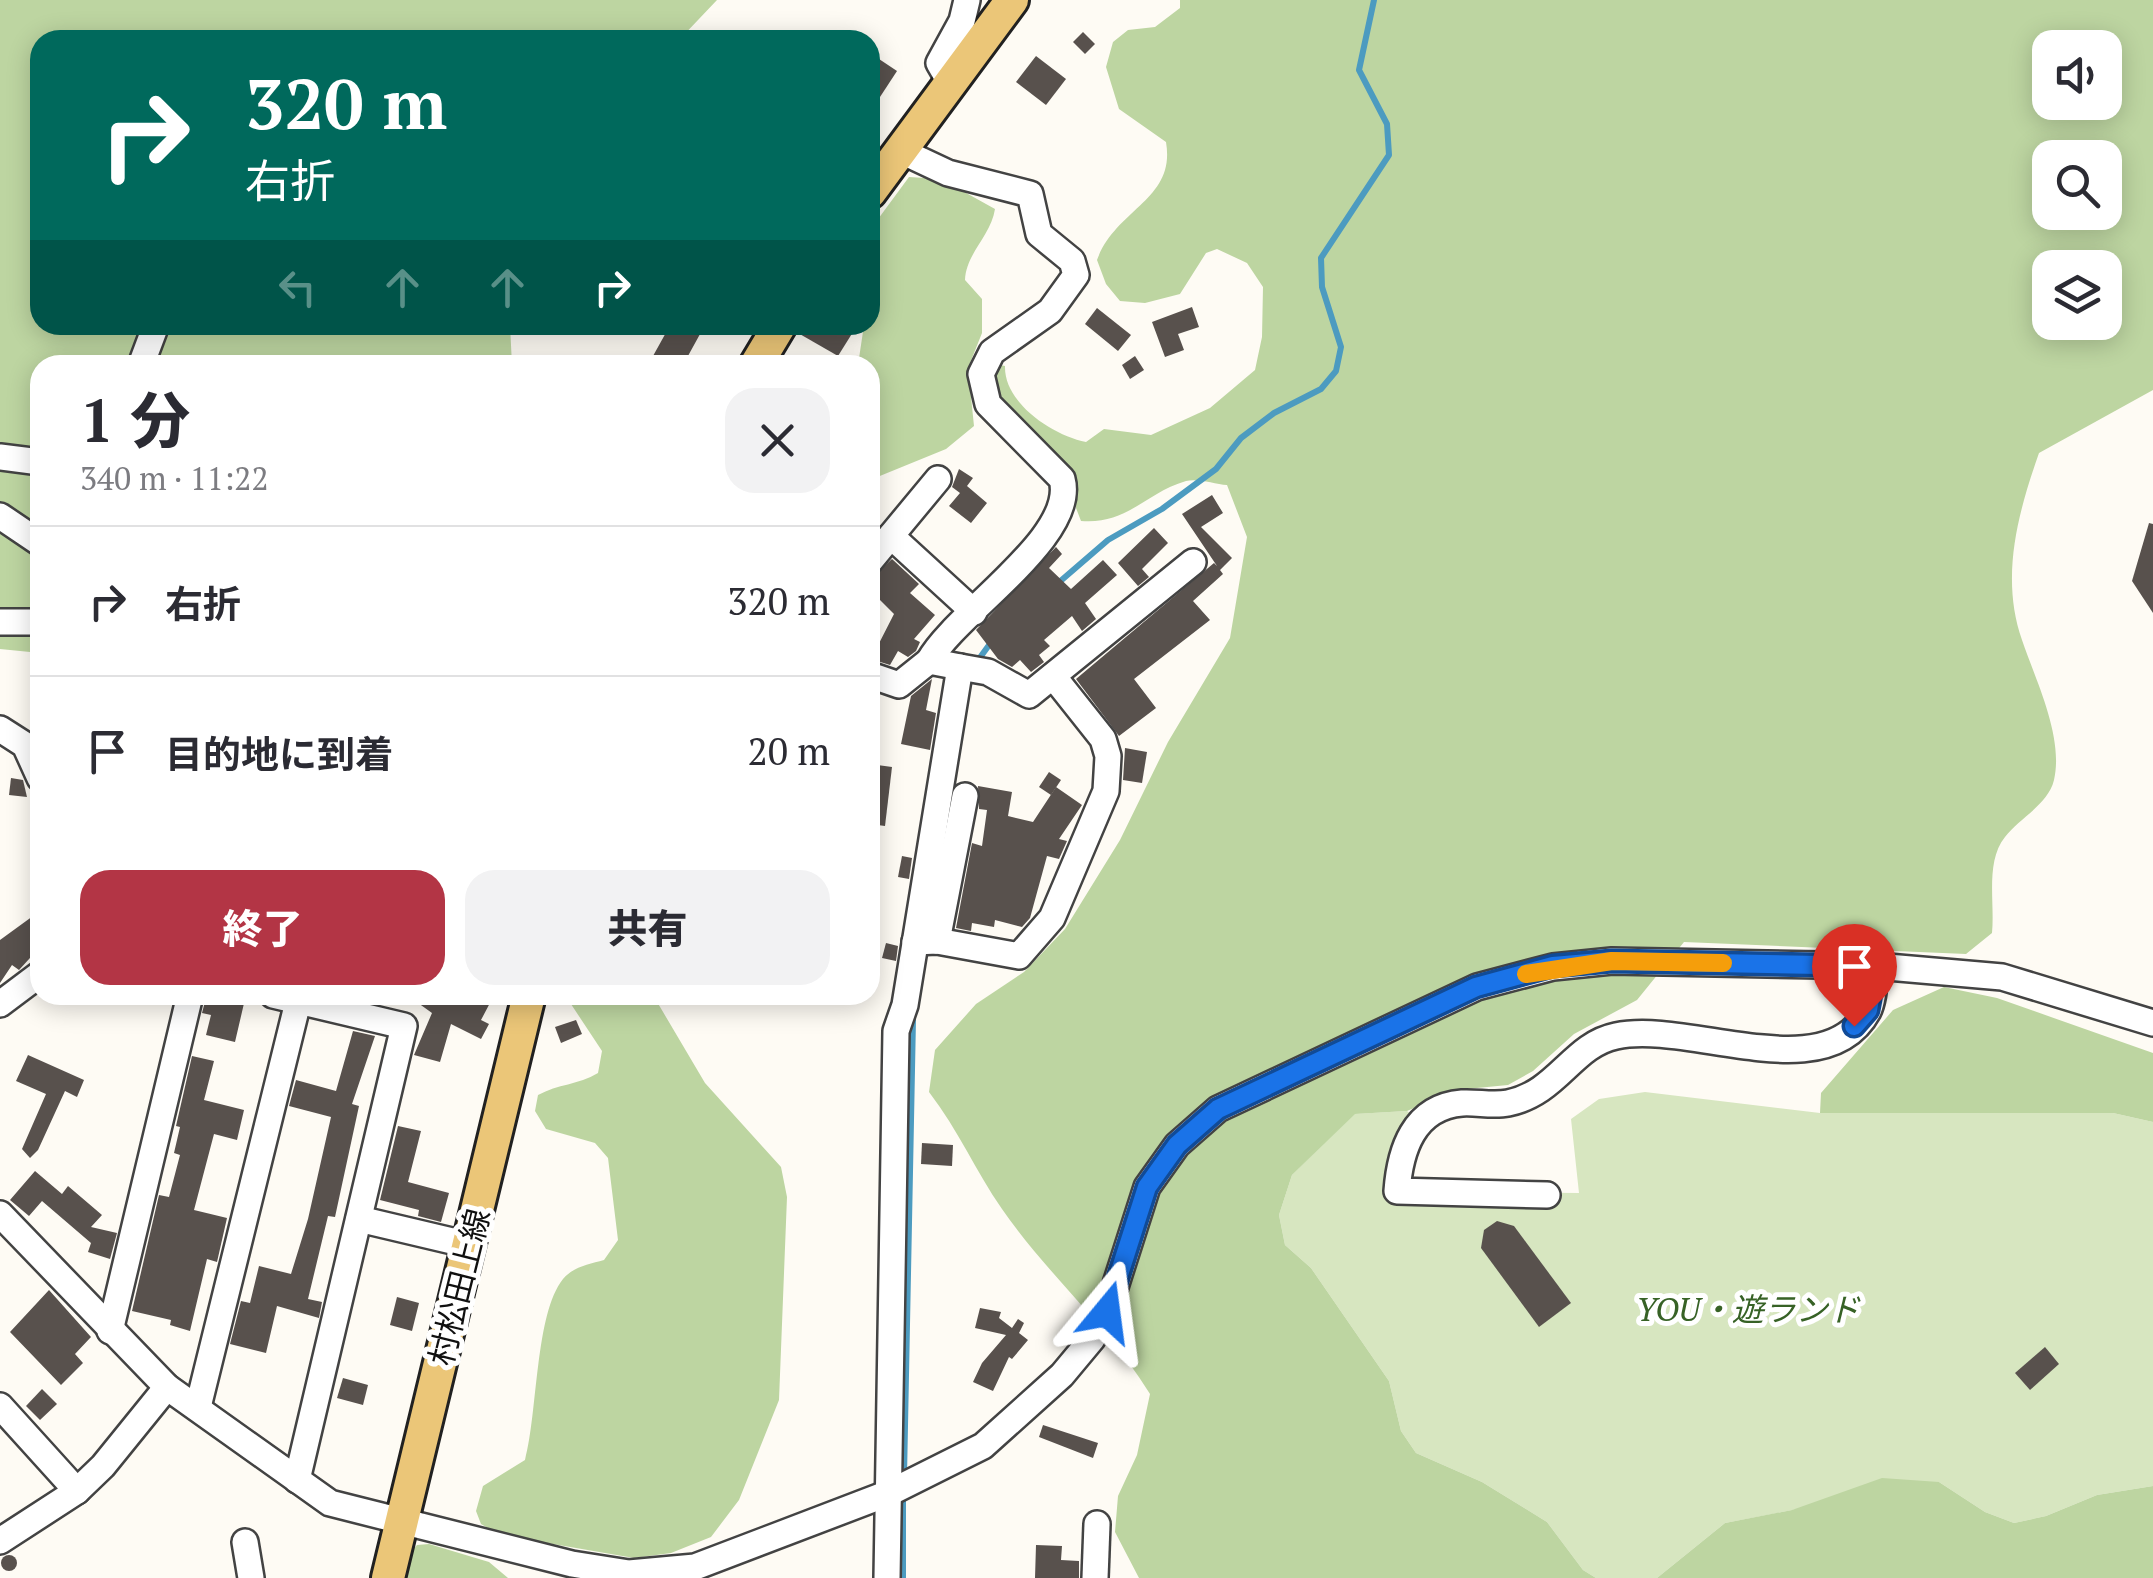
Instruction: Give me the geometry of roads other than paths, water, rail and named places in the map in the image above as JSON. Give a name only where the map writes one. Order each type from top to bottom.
[{"type":"main road","points":[[880,178],[1012,0]]},
{"type":"main road","name":"村松田上線","points":[[388,1578],[527,1005]]},
{"type":"street","points":[[950,82],[938,63],[962,21],[967,0]]},
{"type":"street","points":[[880,678],[899,685],[930,660],[940,640],[974,612],[1032,550],[1066,494],[1062,479],[988,404],[982,390],[984,360],[1050,311],[1076,275],[1072,261],[1039,234],[1030,194],[948,173],[899,150]]},
{"type":"street","points":[[0,457],[30,461]]},
{"type":"street","points":[[880,550],[938,479]]},
{"type":"street","points":[[0,516],[30,536]]},
{"type":"street","points":[[891,536],[974,612]]},
{"type":"street","points":[[930,660],[988,672],[1030,695],[1192,562]]},
{"type":"street","points":[[0,622],[30,622]]},
{"type":"street","points":[[926,942],[960,666]]},
{"type":"street","points":[[926,942],[1019,956],[1052,918],[1106,791],[1108,756],[1102,739],[1053,676]]},
{"type":"street","points":[[0,729],[24,745],[30,757]]},
{"type":"street","points":[[887,1578],[896,1031],[926,942],[965,796]]},
{"type":"street","points":[[0,1214],[167,1387],[330,1503],[572,1571],[629,1573],[695,1567],[889,1493],[983,1446],[1062,1375],[1092,1339],[1107,1312],[1147,1187],[1177,1145],[1218,1109],[1476,987],[1553,966],[1612,961],[1876,966],[2002,977],[2153,1023]]},
{"type":"street","points":[[1548,1195],[1397,1192],[1400,1153],[1422,1120],[1458,1103],[1506,1104],[1543,1092],[1580,1054],[1613,1036],[1656,1032],[1806,1052],[1839,1042],[1868,1010],[1876,966]]},
{"type":"street","points":[[0,1004],[30,982]]},
{"type":"street","points":[[110,1331],[188,1005]]},
{"type":"street","points":[[198,1407],[284,1005]]},
{"type":"street","points":[[298,1480],[404,1026],[315,1005]]},
{"type":"street","points":[[359,1219],[469,1245]]},
{"type":"street","points":[[0,1541],[77,1490],[103,1466],[167,1387]]},
{"type":"street","points":[[0,1406],[77,1490]]},
{"type":"street","points":[[1096,1524],[1096,1578]]},
{"type":"street","points":[[246,1542],[251,1578]]},
{"type":"waterway","points":[[1057,584],[1108,540],[1162,509],[1216,469],[1241,438],[1274,413],[1321,389],[1336,371],[1341,347],[1322,287],[1321,258],[1389,155],[1387,124],[1359,70],[1374,0]]},
{"type":"waterway","points":[[976,663],[992,641]]},
{"type":"waterway","points":[[904,1477],[913,1019]]},
{"type":"waterway","points":[[903,1494],[903,1578]]},
{"type":"park label","name":"YOU・遊ランド","points":[[1748,1309]]}]
